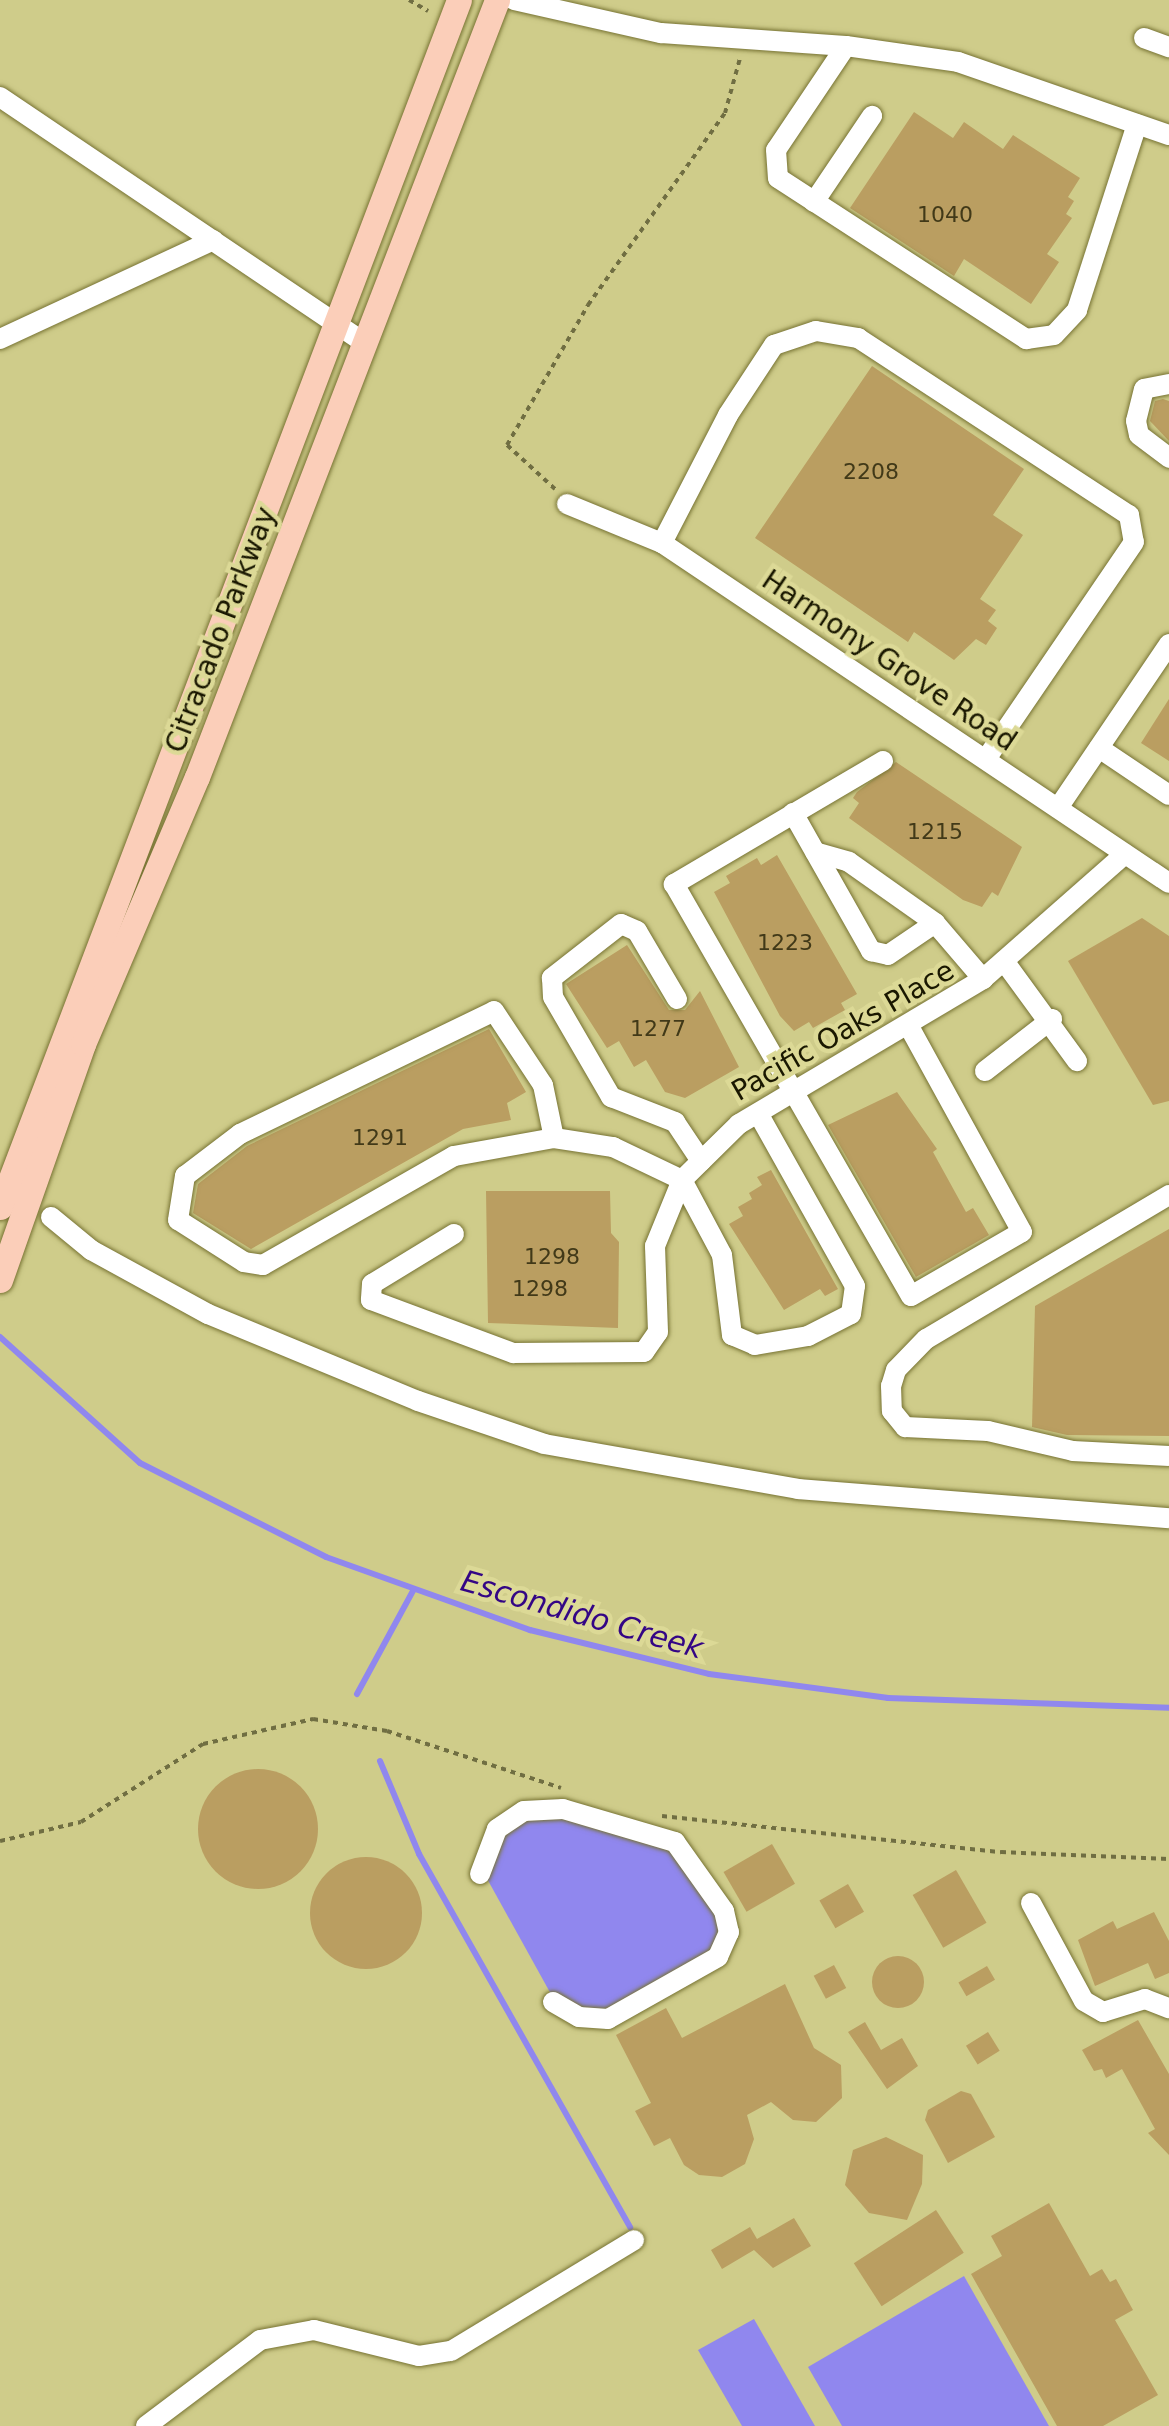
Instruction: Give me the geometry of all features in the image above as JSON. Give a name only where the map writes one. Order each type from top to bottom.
[{"type":"main road","name":"Citracado Parkway","points":[[0,1207],[459,0]]},
{"type":"main road","name":"Citracado Parkway","points":[[0,1280],[13,1237],[497,0]]},
{"type":"street","points":[[514,0],[661,33],[846,46],[958,62],[1169,135]]},
{"type":"street","points":[[1144,38],[1169,48]]},
{"type":"street","points":[[846,46],[772,159],[778,178],[1011,335],[1040,339],[1066,326],[1077,310],[1137,124]]},
{"type":"street","points":[[0,98],[362,341]]},
{"type":"street","points":[[814,202],[872,116]]},
{"type":"street","points":[[0,339],[213,240]]},
{"type":"street","points":[[662,543],[728,416],[774,346],[816,331],[858,338],[1129,516],[1134,542],[986,760]]},
{"type":"street","points":[[1169,384],[1144,389],[1136,421],[1139,435],[1169,458]]},
{"type":"street","name":"Harmony Grove Road","points":[[567,504],[662,543],[1169,884]]},
{"type":"street","points":[[1058,808],[1163,667],[1169,644]]},
{"type":"street","points":[[1099,748],[1169,794]]},
{"type":"street","points":[[882,760],[674,884],[904,1291],[921,1294],[1018,1238],[1022,1224],[910,1028]]},
{"type":"street","points":[[793,812],[879,956],[935,924]]},
{"type":"street","points":[[815,852],[848,862],[935,924],[983,980]]},
{"type":"street","name":"Pacific Oaks Place","points":[[682,1180],[758,1113],[910,1028],[983,980],[1125,854]]},
{"type":"street","points":[[677,999],[637,931],[622,924],[552,978],[553,997],[612,1097],[675,1122],[701,1161]]},
{"type":"street","points":[[1004,961],[1052,1019],[1077,1061]]},
{"type":"street","points":[[554,1138],[544,1085],[502,1016],[484,1012],[240,1134],[185,1176],[178,1220],[244,1262],[263,1265],[454,1156],[554,1138],[613,1146],[682,1180],[722,1254],[732,1334],[755,1345],[808,1336],[851,1314],[856,1286],[758,1113]]},
{"type":"street","points":[[985,1071],[1052,1019]]},
{"type":"street","points":[[454,1234],[372,1284],[370,1300],[513,1353],[644,1352],[658,1332],[656,1246],[682,1180]]},
{"type":"street","points":[[1169,1194],[926,1339],[896,1370],[892,1386],[892,1411],[906,1427],[988,1431],[1073,1451],[1169,1456]]},
{"type":"street","points":[[51,1217],[91,1250],[208,1314],[402,1395],[544,1444],[798,1489],[1169,1518]]},
{"type":"street","points":[[480,1874],[490,1838],[505,1823],[534,1808],[562,1809],[675,1842],[724,1911],[730,1932],[718,1957],[608,2019],[579,2018],[552,2002]]},
{"type":"street","points":[[1031,1904],[1084,2000],[1102,2012],[1144,1999],[1169,2008]]},
{"type":"street","points":[[146,2426],[260,2340],[314,2330],[419,2356],[451,2351],[634,2240]]},
{"type":"path","points":[[410,0],[428,11]]},
{"type":"path","points":[[567,504],[532,463],[507,445],[588,304],[725,114],[743,39]]},
{"type":"shaded area","points":[[546,1811],[667,1842],[722,1925],[716,1948],[601,2015],[552,1996],[485,1875],[497,1834]]},
{"type":"shaded area","points":[[964,2276],[1049,2426],[842,2426],[808,2367]]},
{"type":"shaded area","points":[[754,2319],[815,2426],[742,2426],[698,2350]]},
{"type":"building","points":[[914,112],[953,138],[964,122],[1003,149],[1013,135],[1080,178],[1068,197],[1074,201],[1066,214],[1072,218],[1047,254],[1059,262],[1031,304],[964,259],[954,276],[850,208]]},
{"type":"building","points":[[872,366],[1024,469],[993,515],[1023,535],[980,599],[996,610],[988,621],[997,628],[986,645],[976,639],[954,660],[914,632],[908,642],[755,538]]},
{"type":"building","points":[[1155,401],[1169,401],[1169,441],[1150,421]]},
{"type":"building","points":[[1169,699],[1169,761],[1141,743]]},
{"type":"building","points":[[896,762],[1022,847],[998,896],[992,892],[982,907],[963,900],[849,818],[859,803],[853,798],[857,792]]},
{"type":"building","points":[[777,855],[857,994],[841,1003],[845,1010],[813,1028],[809,1022],[794,1031],[780,1016],[714,892],[730,883],[726,876],[757,858],[761,865]]},
{"type":"building","points":[[1142,918],[1169,936],[1169,1101],[1153,1105],[1068,961]]},
{"type":"building","points":[[627,945],[669,1010],[685,1010],[700,991],[739,1067],[685,1098],[665,1092],[646,1060],[634,1067],[619,1041],[607,1048],[566,984]]},
{"type":"building","points":[[489,1029],[526,1092],[507,1103],[511,1120],[463,1129],[251,1249],[193,1213],[198,1184],[247,1146]]},
{"type":"building","points":[[897,1092],[937,1149],[933,1152],[966,1212],[973,1208],[989,1235],[916,1277],[828,1125]]},
{"type":"building","points":[[771,1170],[838,1289],[825,1296],[820,1289],[784,1310],[729,1224],[743,1216],[738,1207],[752,1199],[749,1193],[762,1185],[757,1177]]},
{"type":"building","points":[[486,1191],[610,1191],[611,1233],[619,1242],[618,1328],[488,1323]]},
{"type":"building","points":[[1169,1229],[1169,1436],[1067,1435],[1032,1427],[1035,1306]]},
{"type":"building","points":[[258,1769],[281,1774],[300,1787],[313,1806],[318,1829],[313,1852],[300,1871],[281,1884],[258,1889],[235,1884],[216,1871],[203,1852],[198,1829],[203,1806],[216,1787],[235,1774]]},
{"type":"building","points":[[772,1844],[795,1884],[747,1912],[724,1872]]},
{"type":"building","points":[[366,1857],[388,1861],[406,1873],[418,1891],[422,1913],[418,1935],[406,1953],[388,1965],[366,1969],[344,1965],[326,1953],[314,1935],[310,1913],[314,1891],[326,1873],[344,1861]]},
{"type":"building","points":[[956,1870],[986,1923],[943,1948],[913,1895]]},
{"type":"building","points":[[848,1884],[864,1912],[835,1928],[819,1901]]},
{"type":"building","points":[[1154,1912],[1169,1941],[1169,1973],[1155,1979],[1148,1963],[1095,1986],[1078,1940],[1113,1921],[1117,1929]]},
{"type":"building","points":[[898,1956],[916,1964],[924,1982],[916,2000],[898,2008],[880,2000],[872,1982],[880,1964]]},
{"type":"building","points":[[834,1965],[846,1988],[826,1999],[814,1976]]},
{"type":"building","points":[[987,1966],[995,1980],[966,1996],[958,1983]]},
{"type":"building","points":[[785,1984],[814,2048],[841,2065],[842,2098],[816,2122],[793,2120],[771,2102],[747,2115],[754,2139],[745,2164],[722,2177],[699,2175],[684,2165],[670,2138],[654,2146],[635,2111],[651,2103],[616,2035],[666,2008],[682,2038]]},
{"type":"building","points":[[1138,2020],[1169,2074],[1169,2155],[1148,2133],[1155,2129],[1122,2069],[1106,2078],[1102,2069],[1094,2071],[1082,2050]]},
{"type":"building","points":[[865,2022],[881,2050],[902,2038],[918,2066],[887,2089],[848,2032]]},
{"type":"building","points":[[988,2032],[1000,2051],[978,2064],[966,2046]]},
{"type":"building","points":[[961,2091],[971,2094],[995,2137],[948,2163],[925,2120],[928,2110]]},
{"type":"building","points":[[886,2137],[923,2155],[922,2184],[907,2220],[869,2213],[845,2185],[853,2150]]},
{"type":"building","points":[[1049,2203],[1090,2276],[1102,2269],[1110,2282],[1116,2279],[1133,2310],[1115,2320],[1158,2395],[1103,2426],[1057,2426],[971,2274],[1002,2256],[991,2236]]},
{"type":"building","points":[[936,2210],[964,2253],[882,2306],[854,2263]]},
{"type":"building","points":[[794,2218],[811,2246],[773,2268],[754,2250],[722,2269],[711,2250],[750,2227],[757,2239]]},
{"type":"waterway","name":"Escondido Creek","points":[[0,1337],[140,1463],[326,1557],[530,1630],[709,1674],[888,1698],[1169,1708]]},
{"type":"waterway","points":[[357,1694],[414,1589]]},
{"type":"waterway","points":[[380,1761],[419,1854],[630,2227]]}]
